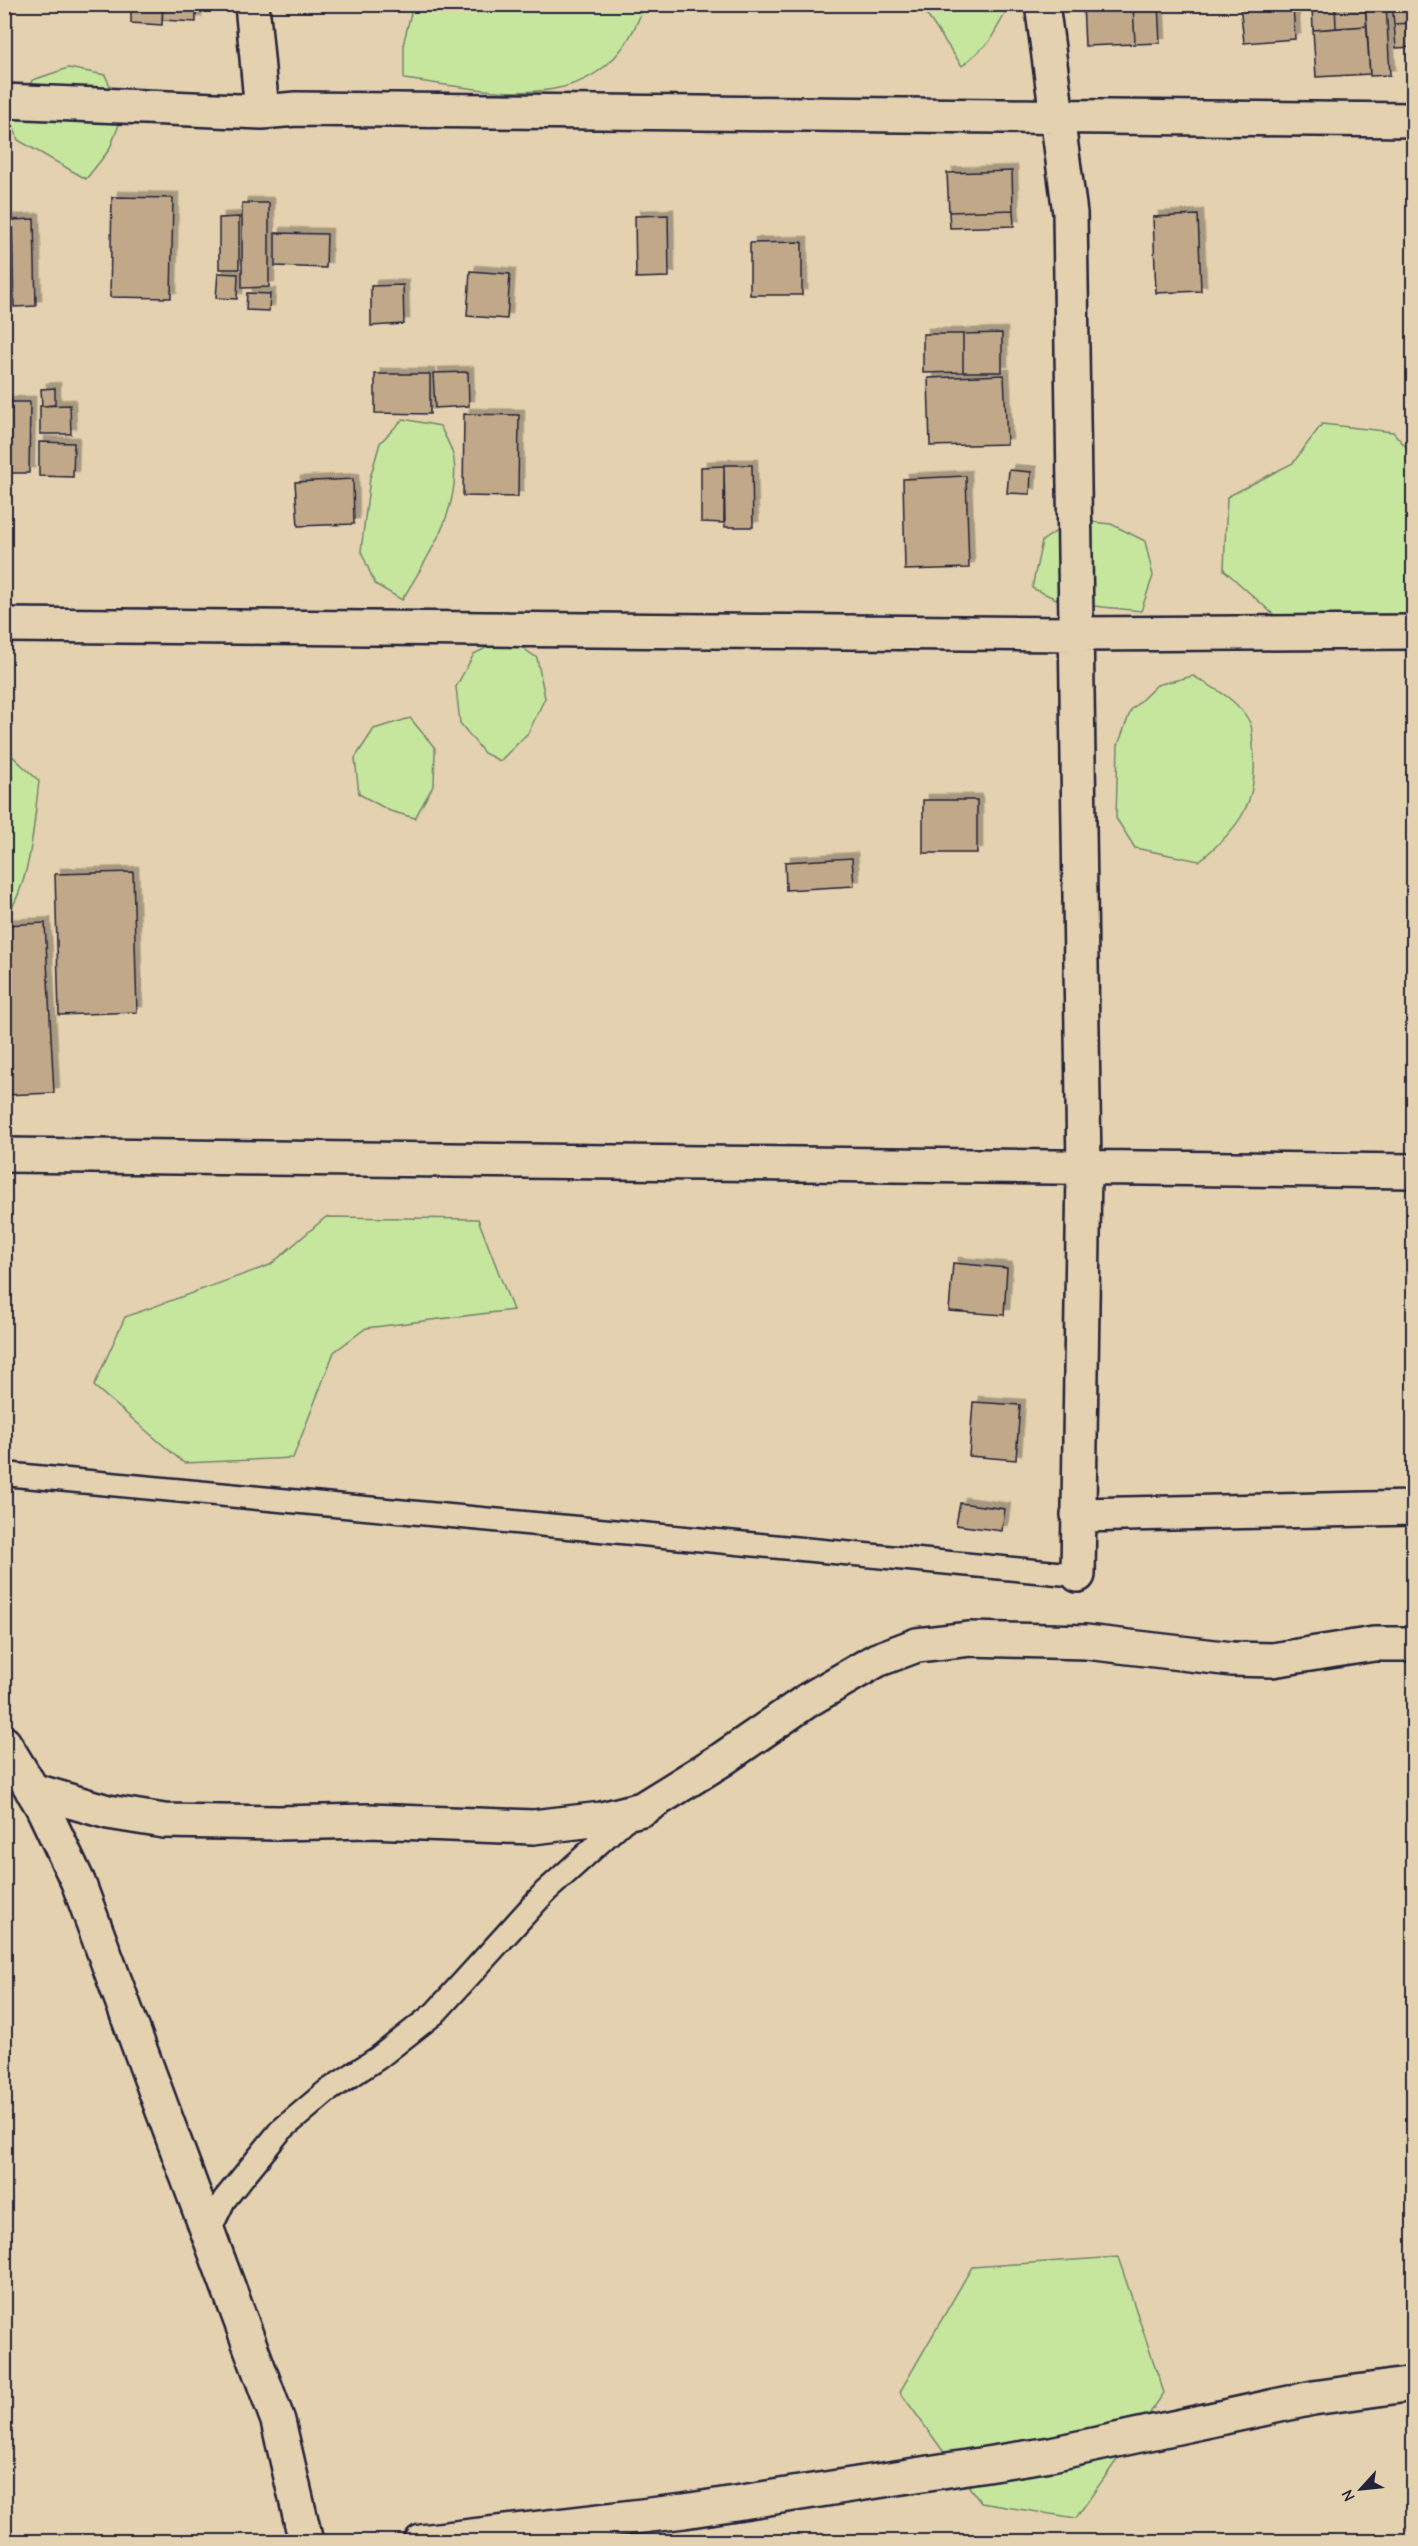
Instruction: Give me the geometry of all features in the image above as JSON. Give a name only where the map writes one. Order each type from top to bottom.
[{"type":"street","points":[[252,4],[262,112]]},
{"type":"street","points":[[1042,4],[1071,213],[1084,1169],[1078,1575]]},
{"type":"street","points":[[4,100],[262,112],[296,109],[1413,120]]},
{"type":"street","points":[[4,625],[1076,634],[1413,632]]},
{"type":"street","points":[[4,1155],[1413,1171]]},
{"type":"street","points":[[1078,1515],[1413,1508]]},
{"type":"street","points":[[32,1790],[108,1812],[164,1821],[278,1823],[369,1821],[533,1827],[602,1819],[635,1811],[722,1760],[807,1700],[877,1660],[917,1645],[970,1639],[1086,1642],[1232,1659],[1272,1660],[1374,1644],[1413,1644]]},
{"type":"street","points":[[4,1743],[32,1790],[78,1882],[278,2421],[306,2541]]},
{"type":"street","points":[[421,2541],[684,2511],[1051,2454],[1313,2398],[1413,2384]]},
{"type":"lane","points":[[4,1474],[1078,1575]]},
{"type":"lane","points":[[208,2233],[224,2200],[280,2131],[326,2092],[378,2058],[435,2013],[545,1892],[585,1852],[635,1811]]},
{"type":"green space","points":[[413,4],[644,5],[626,42],[603,68],[576,83],[545,90],[511,92],[404,79],[404,41]]},
{"type":"green space","points":[[920,5],[1010,5],[989,42],[962,66]]},
{"type":"green space","points":[[68,68],[105,75],[123,115],[109,150],[86,179],[18,140],[8,107],[33,80]]},
{"type":"green space","points":[[403,419],[440,426],[453,456],[455,479],[452,498],[440,534],[402,600],[375,584],[361,551],[370,478],[380,443]]},
{"type":"green space","points":[[1322,424],[1393,432],[1413,455],[1413,635],[1284,624],[1224,570],[1227,497],[1293,463]]},
{"type":"green space","points":[[1073,520],[1111,524],[1145,541],[1153,576],[1141,611],[1065,603],[1032,588],[1042,541]]},
{"type":"green space","points":[[507,637],[537,658],[545,698],[528,733],[500,761],[484,753],[460,723],[456,687],[474,654]]},
{"type":"green space","points":[[1193,676],[1233,701],[1245,715],[1252,728],[1254,765],[1250,798],[1244,812],[1226,837],[1199,861],[1135,848],[1116,818],[1118,745],[1131,710],[1157,685]]},
{"type":"green space","points":[[410,718],[435,748],[434,784],[415,818],[390,811],[359,794],[355,758],[374,729]]},
{"type":"green space","points":[[5,753],[10,754],[39,781],[26,871],[21,888],[5,920]]},
{"type":"green space","points":[[326,1217],[478,1219],[513,1310],[366,1328],[334,1352],[293,1458],[184,1463],[94,1386],[125,1317],[270,1265]]},
{"type":"green space","points":[[1118,2257],[1164,2393],[1076,2518],[981,2503],[900,2392],[972,2267]]},
{"type":"building","points":[[77,4],[131,4],[131,8],[77,10]]},
{"type":"building","points":[[131,4],[163,4],[162,25],[131,23]]},
{"type":"building","points":[[163,4],[196,4],[196,22],[162,20]]},
{"type":"building","points":[[1083,4],[1133,4],[1135,44],[1085,46]]},
{"type":"building","points":[[1133,4],[1158,4],[1160,43],[1135,44]]},
{"type":"building","points":[[1240,4],[1293,4],[1295,39],[1244,43]]},
{"type":"building","points":[[1312,4],[1335,4],[1336,28],[1313,30]]},
{"type":"building","points":[[1335,4],[1365,4],[1367,26],[1336,28]]},
{"type":"building","points":[[1365,4],[1386,4],[1390,75],[1370,76]]},
{"type":"building","points":[[1392,4],[1414,4],[1414,23],[1394,24]]},
{"type":"building","points":[[1414,23],[1414,47],[1396,48],[1394,24]]},
{"type":"building","points":[[1367,26],[1370,74],[1316,77],[1313,30]]},
{"type":"building","points":[[1012,171],[1013,210],[949,212],[947,173]]},
{"type":"building","points":[[112,197],[173,198],[171,298],[110,297]]},
{"type":"building","points":[[242,203],[269,203],[269,287],[242,288]]},
{"type":"building","points":[[1013,210],[1014,226],[950,228],[949,212]]},
{"type":"building","points":[[668,215],[669,277],[636,278],[635,216]]},
{"type":"building","points":[[1198,215],[1201,291],[1156,293],[1153,217]]},
{"type":"building","points":[[239,217],[239,269],[219,269],[219,218]]},
{"type":"building","points":[[34,219],[36,306],[14,307],[12,220]]},
{"type":"building","points":[[4,220],[12,220],[13,261],[4,261]]},
{"type":"building","points":[[275,233],[327,234],[326,268],[275,266]]},
{"type":"building","points":[[1410,235],[1414,235],[1414,340]]},
{"type":"building","points":[[802,242],[802,295],[750,295],[750,243]]},
{"type":"building","points":[[470,271],[510,274],[507,319],[467,316]]},
{"type":"building","points":[[218,273],[238,274],[237,299],[216,298]]},
{"type":"building","points":[[403,285],[404,324],[371,326],[371,286]]},
{"type":"building","points":[[247,293],[270,294],[269,311],[246,310]]},
{"type":"building","points":[[1002,333],[1002,372],[963,372],[963,334]]},
{"type":"building","points":[[923,334],[963,334],[963,372],[923,373]]},
{"type":"building","points":[[468,372],[469,406],[435,408],[433,373]]},
{"type":"building","points":[[375,374],[430,374],[430,414],[375,413]]},
{"type":"building","points":[[1004,375],[1007,444],[930,446],[928,378]]},
{"type":"building","points":[[55,388],[55,405],[42,406],[41,389]]},
{"type":"building","points":[[4,402],[30,402],[29,473],[4,473]]},
{"type":"building","points":[[70,405],[71,434],[40,434],[40,406]]},
{"type":"building","points":[[464,414],[519,415],[518,497],[463,496]]},
{"type":"building","points":[[39,442],[74,443],[73,477],[39,476]]},
{"type":"building","points":[[724,465],[752,465],[753,527],[725,527]]},
{"type":"building","points":[[724,466],[724,523],[701,522],[701,467]]},
{"type":"building","points":[[1009,470],[1031,472],[1030,494],[1007,493]]},
{"type":"building","points":[[966,476],[969,568],[905,570],[903,479]]},
{"type":"building","points":[[353,479],[354,524],[298,526],[295,482]]},
{"type":"building","points":[[923,800],[977,800],[977,853],[923,853]]},
{"type":"building","points":[[852,858],[854,886],[786,890],[785,862]]},
{"type":"building","points":[[133,872],[137,1012],[59,1015],[55,874]]},
{"type":"building","points":[[45,923],[54,1093],[4,1095],[4,925]]},
{"type":"building","points":[[953,1263],[1007,1268],[1004,1315],[949,1311]]},
{"type":"building","points":[[973,1402],[1020,1405],[1016,1460],[969,1456]]},
{"type":"building","points":[[960,1503],[1005,1509],[1002,1531],[956,1525]]}]
